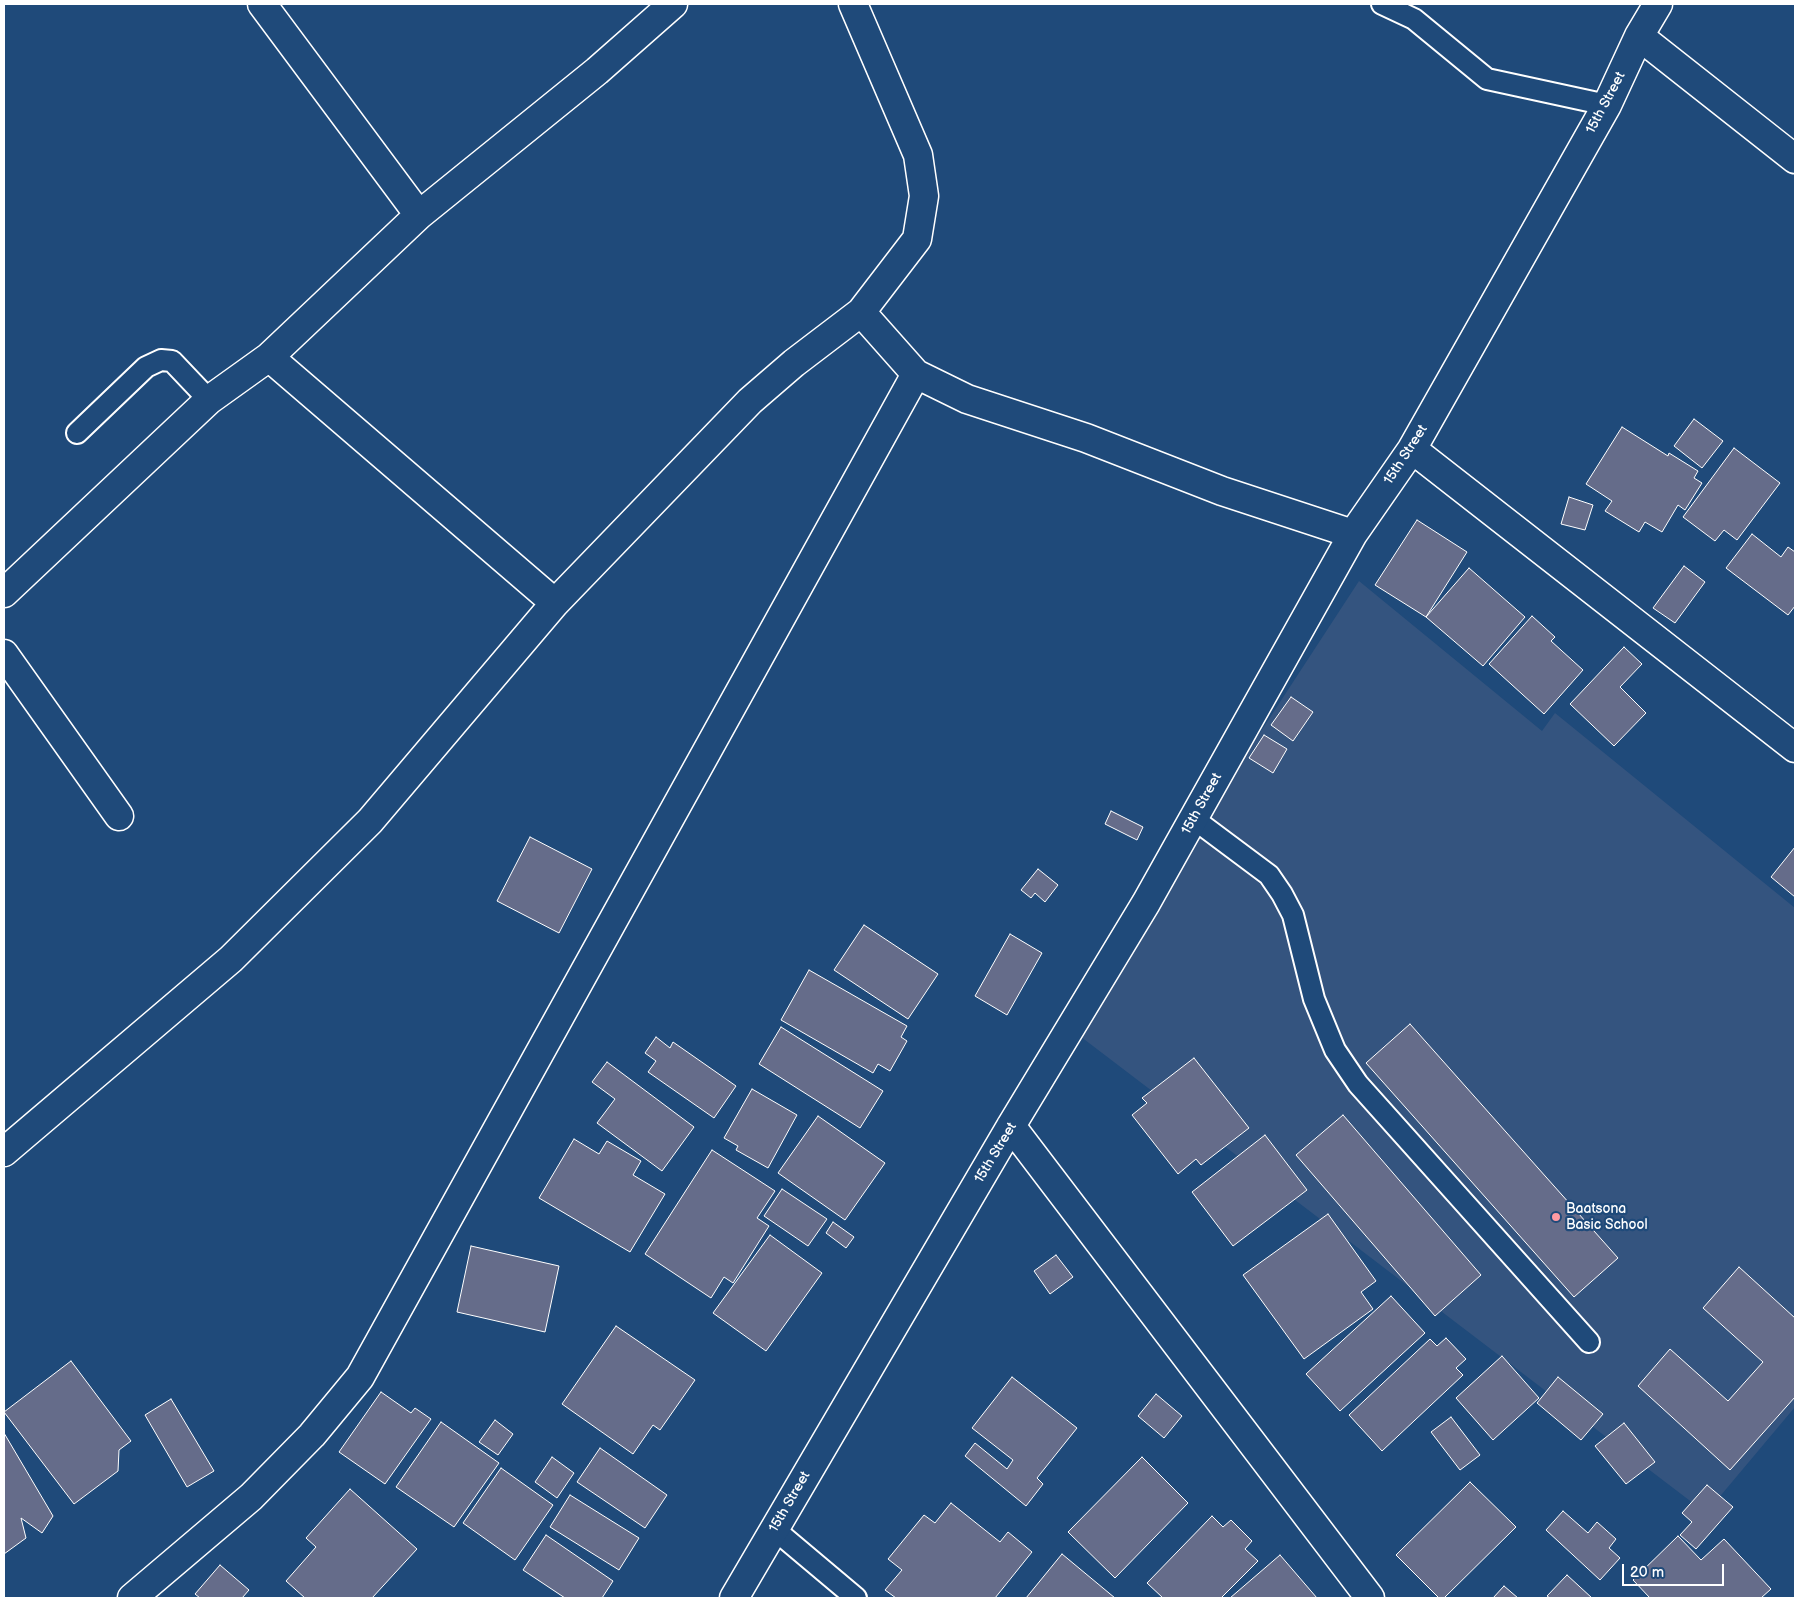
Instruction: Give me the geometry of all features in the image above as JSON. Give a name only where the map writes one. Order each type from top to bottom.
[{"type":"street","points":[[262,4],[419,215]]},
{"type":"street","points":[[4,593],[209,400],[269,357],[419,215],[597,72],[673,4]]},
{"type":"street","points":[[4,1152],[232,959],[356,835],[555,603],[750,401],[794,363],[861,312],[917,239],[924,196],[918,155],[853,4]]},
{"type":"street","name":"15th Street","points":[[734,1598],[1194,819],[1353,534],[1412,449],[1607,104],[1639,36],[1658,4]]},
{"type":"street","points":[[1639,36],[1795,159]]},
{"type":"street","points":[[861,312],[916,374],[967,400],[1086,438],[1222,491],[1353,534]]},
{"type":"street","points":[[269,357],[555,603]]},
{"type":"street","points":[[132,1598],[250,1497],[312,1435],[360,1377],[916,374]]},
{"type":"street","points":[[1412,449],[1795,748]]},
{"type":"street","points":[[4,654],[119,816]]},
{"type":"street","points":[[1012,1126],[1370,1598]]},
{"type":"lane","points":[[1382,4],[1414,20],[1487,80],[1607,104]]},
{"type":"lane","points":[[78,433],[146,367],[161,360],[172,362],[209,400]]},
{"type":"lane","points":[[1194,819],[1269,875],[1282,894],[1292,915],[1314,999],[1331,1042],[1358,1084],[1589,1342]]},
{"type":"lane","points":[[774,1529],[856,1598]]},
{"type":"shaded area","name":"Baatsona Basic School","points":[[1359,581],[1542,731],[1555,713],[1795,908],[1795,1407],[1706,1513],[1068,1027]]},
{"type":"building","points":[[1694,419],[1723,441],[1702,468],[1674,446]]},
{"type":"building","points":[[1622,427],[1668,456],[1669,453],[1698,471],[1694,478],[1702,483],[1685,510],[1678,505],[1662,532],[1645,522],[1639,532],[1605,511],[1612,501],[1586,484]]},
{"type":"building","points":[[1734,448],[1780,483],[1737,540],[1724,530],[1715,541],[1683,517]]},
{"type":"building","points":[[1569,497],[1593,505],[1585,530],[1561,524]]},
{"type":"building","points":[[1417,520],[1467,552],[1426,617],[1375,585]]},
{"type":"building","points":[[1752,534],[1781,557],[1788,547],[1795,552],[1795,606],[1788,615],[1726,568]]},
{"type":"building","points":[[1684,566],[1705,582],[1675,623],[1653,608]]},
{"type":"building","points":[[1469,568],[1525,617],[1483,666],[1426,617]]},
{"type":"building","points":[[1532,616],[1555,637],[1551,641],[1583,670],[1544,714],[1489,664]]},
{"type":"building","points":[[1624,647],[1642,664],[1620,687],[1646,713],[1614,746],[1570,704]]},
{"type":"building","points":[[1291,697],[1313,712],[1293,741],[1271,725]]},
{"type":"building","points":[[1264,735],[1287,749],[1273,773],[1249,758]]},
{"type":"building","points":[[1111,811],[1143,827],[1137,840],[1105,824]]},
{"type":"building","points":[[530,837],[592,869],[559,933],[497,901]]},
{"type":"building","points":[[1795,847],[1795,897],[1771,877]]},
{"type":"building","points":[[1038,869],[1058,885],[1045,902],[1035,893],[1031,898],[1021,890]]},
{"type":"building","points":[[864,925],[938,974],[908,1019],[834,970]]},
{"type":"building","points":[[1010,934],[1042,953],[1007,1015],[975,996]]},
{"type":"building","points":[[809,970],[907,1026],[901,1037],[907,1041],[890,1071],[878,1064],[873,1073],[781,1020]]},
{"type":"building","points":[[1410,1024],[1618,1258],[1574,1297],[1366,1063]]},
{"type":"building","points":[[781,1027],[883,1091],[860,1128],[759,1064]]},
{"type":"building","points":[[656,1037],[670,1048],[673,1042],[736,1086],[714,1118],[648,1072],[656,1061],[645,1053]]},
{"type":"building","points":[[1194,1058],[1249,1128],[1201,1165],[1196,1159],[1178,1174],[1132,1115],[1147,1103],[1142,1098]]},
{"type":"building","points":[[607,1062],[694,1127],[662,1171],[597,1123],[615,1099],[592,1082]]},
{"type":"building","points":[[752,1089],[797,1115],[768,1168],[736,1150],[738,1146],[724,1138]]},
{"type":"building","points":[[1343,1115],[1481,1275],[1435,1316],[1296,1155]]},
{"type":"building","points":[[818,1116],[885,1163],[845,1220],[778,1173]]},
{"type":"building","points":[[1265,1135],[1307,1190],[1233,1246],[1192,1192]]},
{"type":"building","points":[[574,1139],[599,1154],[607,1141],[641,1161],[633,1175],[665,1194],[630,1252],[539,1198]]},
{"type":"building","points":[[712,1150],[775,1191],[757,1218],[769,1226],[733,1283],[724,1277],[711,1298],[645,1254]]},
{"type":"building","points":[[782,1189],[827,1219],[808,1246],[764,1216]]},
{"type":"building","points":[[1328,1214],[1376,1281],[1361,1292],[1373,1309],[1304,1359],[1243,1275]]},
{"type":"building","points":[[833,1222],[854,1237],[846,1248],[826,1233]]},
{"type":"building","points":[[770,1235],[822,1273],[766,1351],[713,1313]]},
{"type":"building","points":[[471,1246],[559,1266],[545,1332],[457,1312]]},
{"type":"building","points":[[1056,1255],[1073,1277],[1050,1294],[1034,1271]]},
{"type":"building","points":[[1739,1267],[1795,1318],[1795,1397],[1730,1470],[1638,1386],[1670,1349],[1728,1401],[1763,1362],[1703,1308]]},
{"type":"building","points":[[1391,1296],[1425,1333],[1340,1411],[1306,1374]]},
{"type":"building","points":[[616,1326],[695,1380],[660,1430],[653,1425],[633,1454],[562,1404]]},
{"type":"building","points":[[1446,1338],[1466,1359],[1456,1368],[1463,1375],[1382,1451],[1349,1415],[1430,1339],[1437,1346]]},
{"type":"building","points":[[1502,1356],[1539,1398],[1493,1440],[1456,1398]]},
{"type":"building","points":[[71,1361],[131,1441],[119,1450],[118,1471],[74,1504],[4,1412]]},
{"type":"building","points":[[1012,1377],[1077,1428],[1037,1478],[1043,1484],[1026,1506],[965,1456],[975,1443],[1007,1469],[1013,1460],[972,1428]]},
{"type":"building","points":[[1558,1377],[1603,1414],[1581,1440],[1537,1403]]},
{"type":"building","points":[[381,1392],[411,1413],[415,1408],[431,1419],[385,1484],[339,1452]]},
{"type":"building","points":[[1156,1394],[1182,1416],[1164,1438],[1138,1416]]},
{"type":"building","points":[[171,1399],[214,1471],[187,1487],[145,1415]]},
{"type":"building","points":[[1451,1417],[1480,1455],[1460,1470],[1431,1432]]},
{"type":"building","points":[[495,1420],[513,1434],[498,1455],[479,1442]]},
{"type":"building","points":[[441,1422],[499,1463],[454,1527],[396,1487]]},
{"type":"building","points":[[1624,1423],[1655,1462],[1626,1484],[1595,1446]]},
{"type":"building","points":[[4,1433],[53,1516],[42,1533],[21,1518],[26,1538],[4,1554]]},
{"type":"building","points":[[600,1448],[667,1495],[645,1528],[577,1482]]},
{"type":"building","points":[[552,1457],[574,1473],[557,1498],[535,1482]]},
{"type":"building","points":[[1142,1457],[1188,1503],[1115,1578],[1068,1532]]},
{"type":"building","points":[[501,1468],[553,1505],[515,1560],[463,1523]]},
{"type":"building","points":[[1470,1482],[1516,1527],[1444,1598],[1439,1598],[1396,1555]]},
{"type":"building","points":[[1707,1485],[1733,1507],[1696,1549],[1680,1535],[1692,1522],[1682,1513]]},
{"type":"building","points":[[350,1489],[417,1549],[372,1598],[305,1598],[286,1581],[316,1547],[306,1538]]},
{"type":"building","points":[[570,1495],[639,1538],[619,1570],[550,1527]]},
{"type":"building","points":[[951,1503],[1000,1542],[1008,1532],[1032,1552],[995,1598],[896,1598],[885,1590],[902,1570],[888,1559],[924,1515],[935,1523]]},
{"type":"building","points":[[1563,1511],[1588,1533],[1597,1522],[1616,1539],[1609,1548],[1620,1558],[1600,1580],[1546,1530]]},
{"type":"building","points":[[1212,1516],[1223,1527],[1231,1520],[1252,1541],[1245,1549],[1258,1561],[1221,1598],[1163,1598],[1147,1583]]},
{"type":"building","points":[[546,1535],[613,1581],[602,1598],[565,1598],[523,1570]]},
{"type":"building","points":[[1678,1536],[1701,1560],[1724,1539],[1771,1589],[1761,1598],[1650,1598],[1633,1580]]},
{"type":"building","points":[[1062,1554],[1115,1598],[1026,1598]]},
{"type":"building","points":[[1280,1555],[1317,1598],[1230,1598]]},
{"type":"building","points":[[220,1565],[249,1590],[242,1598],[200,1598],[195,1594]]},
{"type":"building","points":[[1567,1575],[1592,1598],[1550,1598],[1547,1596]]},
{"type":"building","points":[[1504,1586],[1518,1598],[1493,1598]]},
{"type":"place","name":"Baatsona Basic School","points":[[1556,1217]]}]
